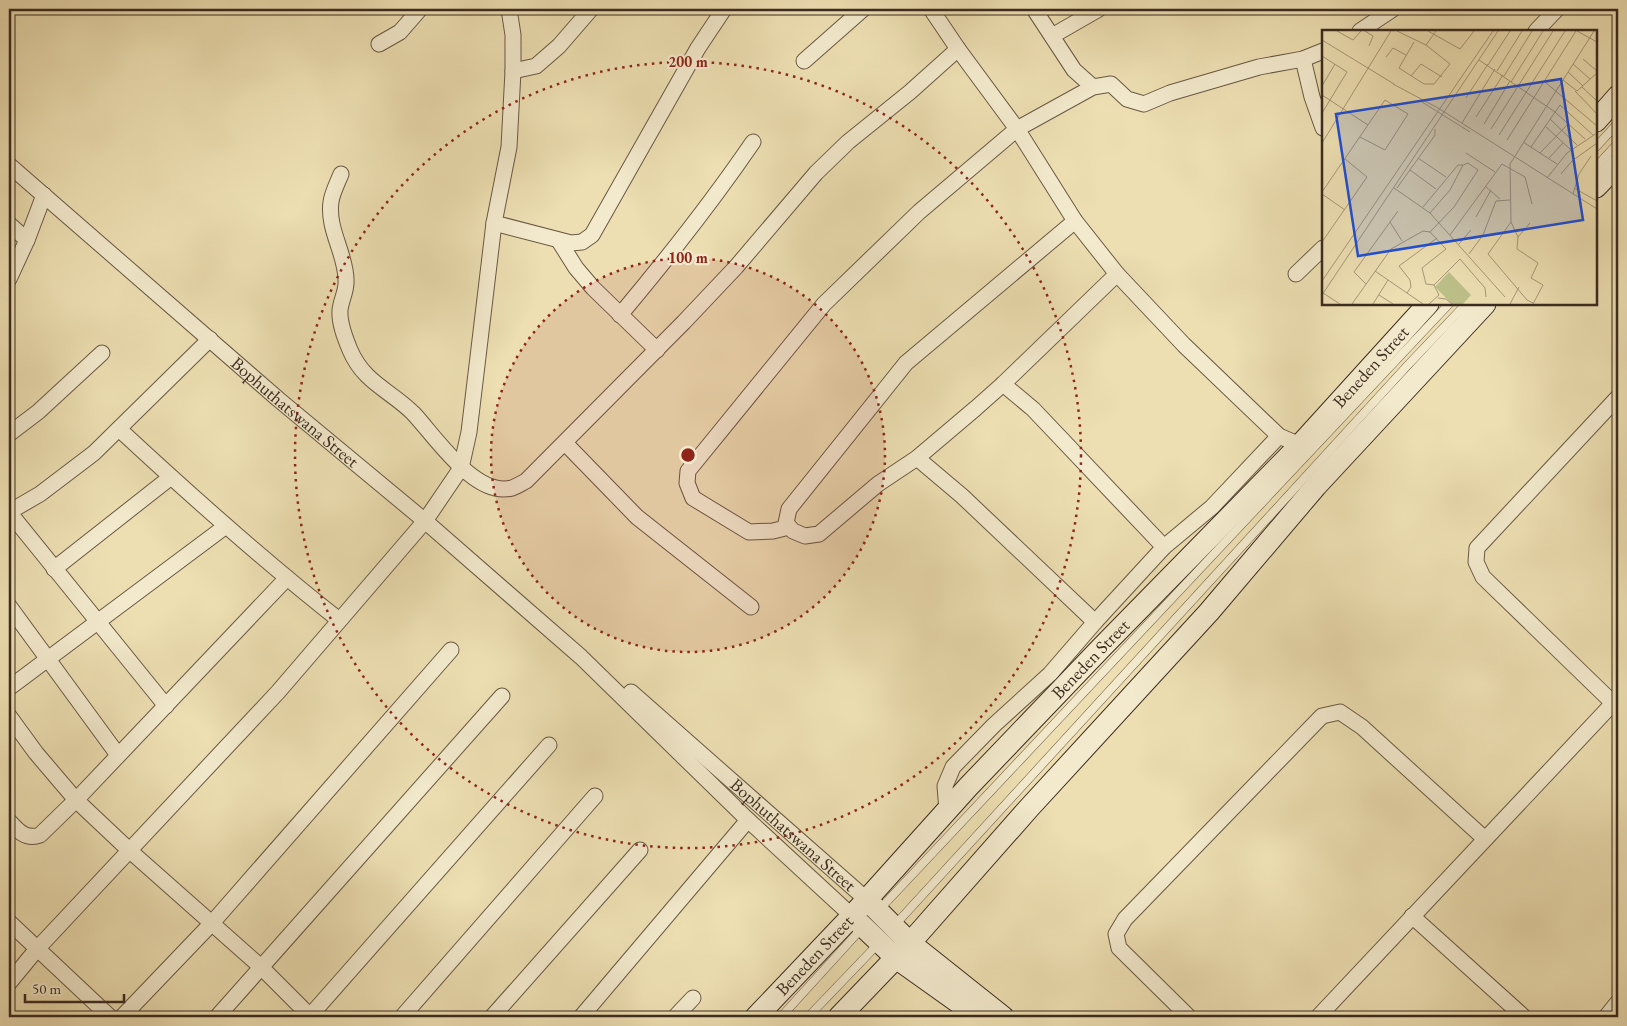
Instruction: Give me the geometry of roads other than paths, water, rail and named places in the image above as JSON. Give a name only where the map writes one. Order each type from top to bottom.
[{"type":"main road","points":[[1597,120],[1618,96]]},
{"type":"main road","points":[[1597,186],[1618,164]]},
{"type":"main road","name":"Beneden Street","points":[[756,1017],[867,915],[946,811],[1102,647],[1300,445],[1427,305]]},
{"type":"main road","points":[[839,1017],[903,950],[1029,808],[1202,620],[1316,486],[1483,305]]},
{"type":"main road","name":"Bophuthatswana Street","points":[[867,915],[886,935],[979,1017]]},
{"type":"main road","name":"Bophuthatswana Street","points":[[903,950],[1003,1017]]},
{"type":"street","points":[[379,44],[400,32],[420,9]]},
{"type":"street","points":[[9,983],[129,850],[278,692],[425,522],[461,468],[469,432],[494,223],[509,147],[513,71],[513,35],[510,9]]},
{"type":"street","points":[[513,71],[536,66],[559,46],[591,9]]},
{"type":"street","points":[[494,223],[571,243],[582,242],[592,235],[698,48],[724,9]]},
{"type":"street","points":[[804,61],[863,9]]},
{"type":"street","points":[[931,9],[1017,129],[1075,220],[1117,274],[1184,345],[1280,436],[1300,445]]},
{"type":"street","points":[[1034,9],[1074,70],[1093,87]]},
{"type":"street","points":[[1052,36],[1099,9]]},
{"type":"street","points":[[1362,30],[1393,9]]},
{"type":"street","points":[[1537,30],[1557,9]]},
{"type":"street","points":[[341,174],[331,202],[332,220],[346,281],[340,310],[340,320],[351,351],[360,369],[373,383],[395,397],[414,414],[461,468],[481,482],[498,488],[512,488],[526,481],[657,350],[736,267],[816,172],[848,142],[910,92],[958,49]]},
{"type":"street","points":[[790,527],[773,531],[749,532],[693,498],[687,483],[688,471],[824,304],[919,212],[1017,129],[1093,87],[1111,84],[1127,99],[1144,104],[1170,93],[1260,67],[1303,60],[1322,51]]},
{"type":"street","points":[[1303,60],[1312,97],[1322,125]]},
{"type":"street","points":[[620,314],[651,278],[719,191],[753,142]]},
{"type":"street","name":"Bophuthatswana Street","points":[[9,165],[278,399],[425,522],[581,657],[748,820],[867,915]]},
{"type":"street","points":[[9,279],[27,240],[44,195]]},
{"type":"street","points":[[1075,220],[906,362],[789,509],[786,523],[793,531],[805,536],[819,534],[878,484],[917,458],[1003,384],[1117,274]]},
{"type":"street","points":[[9,224],[27,240]]},
{"type":"street","points":[[559,241],[576,268],[593,288],[657,350]]},
{"type":"street","points":[[1296,274],[1322,249]]},
{"type":"street","points":[[166,706],[9,512],[40,494],[72,471],[119,429],[210,339]]},
{"type":"street","points":[[9,434],[38,412],[102,353]]},
{"type":"street","points":[[1003,384],[1033,409],[1164,547]]},
{"type":"street","points":[[1318,1017],[1616,701],[1483,577],[1476,562],[1477,548],[1618,397]]},
{"type":"street","points":[[119,429],[226,526],[339,620]]},
{"type":"street","points":[[946,811],[945,786],[952,767],[994,724],[1050,674],[1164,547],[1212,507],[1280,436]]},
{"type":"street","points":[[564,442],[637,517],[751,607]]},
{"type":"street","points":[[917,458],[962,496],[1095,622]]},
{"type":"street","points":[[54,569],[171,478]]},
{"type":"street","points":[[9,688],[96,621],[226,526]]},
{"type":"street","points":[[9,821],[23,834],[33,837],[40,835],[76,800],[287,578]]},
{"type":"street","points":[[9,606],[118,755]]},
{"type":"street","points":[[122,1017],[212,923],[451,650]]},
{"type":"street","name":"Bophuthatswana Street","points":[[581,657],[620,683],[867,915]]},
{"type":"street","points":[[217,1017],[502,696]]},
{"type":"street","points":[[1190,1017],[1119,948],[1116,934],[1125,919],[1322,716],[1340,712],[1362,727],[1485,839]]},
{"type":"street","points":[[9,716],[76,800],[129,850],[261,967],[310,1017],[549,745]]},
{"type":"street","points":[[402,1017],[595,796]]},
{"type":"street","points":[[581,1017],[748,820]]},
{"type":"street","points":[[492,1017],[640,850]]},
{"type":"street","points":[[1412,916],[1524,1017]]},
{"type":"street","points":[[9,922],[110,1017]]},
{"type":"street","points":[[675,1017],[693,998]]},
{"type":"street","points":[[1606,1017],[1618,1002]]},
{"type":"lane","points":[[1597,146],[1618,123]]},
{"type":"lane","points":[[1597,166],[1618,143]]},
{"type":"lane","points":[[781,1017],[867,915],[1448,305]]},
{"type":"lane","points":[[808,1017],[886,935],[1406,366],[1465,305]]}]
